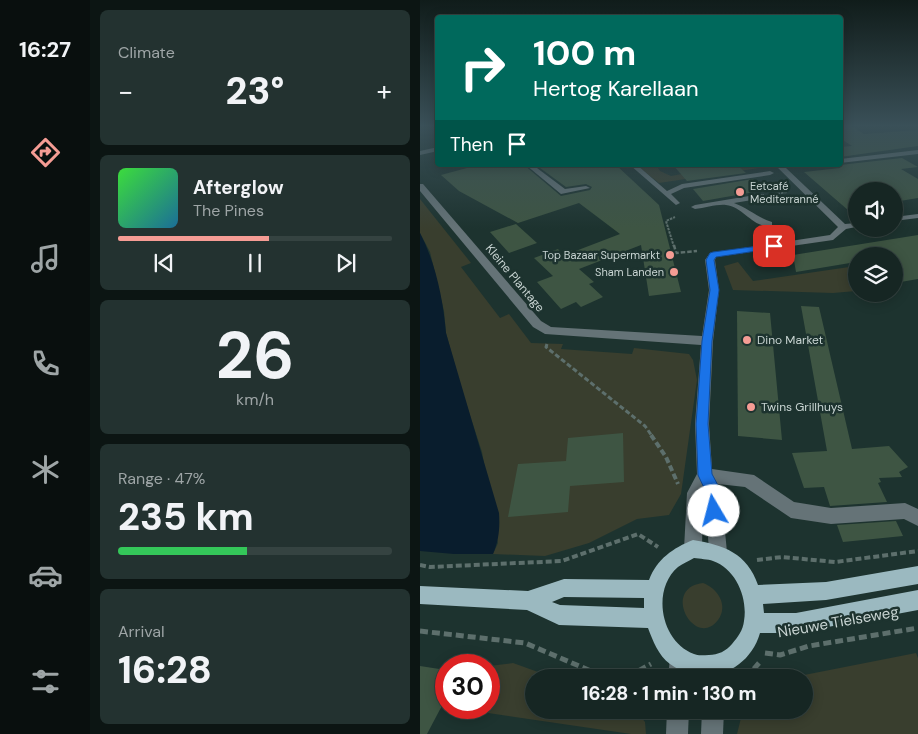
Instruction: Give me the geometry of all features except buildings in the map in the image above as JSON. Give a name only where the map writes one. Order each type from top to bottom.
[{"type":"main road","points":[[707,669],[697,665],[679,668],[664,642],[654,618],[652,604],[658,576],[665,566],[674,558],[693,549],[718,552],[728,558],[738,566],[747,580],[761,595],[763,623],[741,650],[718,669]]},
{"type":"main road","points":[[761,595],[826,591],[918,575]]},
{"type":"main road","points":[[420,595],[497,601],[528,601],[564,588],[654,589]]},
{"type":"main road","name":"Nieuwe Tielseweg","points":[[763,623],[796,623],[918,600]]},
{"type":"main road","points":[[528,601],[559,615],[654,618]]},
{"type":"street","points":[[532,167],[564,192],[586,188]]},
{"type":"street","points":[[635,167],[676,203]]},
{"type":"street","points":[[780,167],[843,227]]},
{"type":"street","points":[[666,194],[682,186],[770,173]]},
{"type":"street","name":"Kleine Plantage","points":[[420,186],[537,324],[550,331]]},
{"type":"street","points":[[695,207],[761,196]]},
{"type":"street","points":[[727,203],[741,208],[756,220],[769,224]]},
{"type":"street","points":[[903,218],[918,216]]},
{"type":"street","points":[[718,552],[713,491],[705,475],[702,424],[707,341],[714,290],[712,257],[834,237],[843,227],[848,226]]},
{"type":"street","points":[[550,331],[707,341]]},
{"type":"street","points":[[693,549],[695,493],[705,475]]},
{"type":"street","points":[[705,475],[748,480],[791,510],[831,516],[905,511],[918,518]]},
{"type":"street","points":[[677,734],[678,719]]},
{"type":"street","points":[[712,734],[713,719]]},
{"type":"path","points":[[761,196],[804,190]]},
{"type":"path","points":[[676,203],[690,209],[666,221],[676,253],[708,250],[712,257]]},
{"type":"path","points":[[550,331],[546,347],[645,426],[666,457],[678,481],[680,505],[694,508]]},
{"type":"path","points":[[653,552],[673,536],[693,531]]},
{"type":"path","points":[[420,565],[430,567],[562,561],[638,534],[658,547]]},
{"type":"path","points":[[754,560],[782,557],[835,562],[918,551]]},
{"type":"path","points":[[749,554],[766,582],[761,595]]},
{"type":"path","points":[[756,669],[765,653],[771,635],[763,623]]},
{"type":"path","name":"Nieuwe Tielseweg","points":[[765,653],[780,654],[809,646],[918,628]]},
{"type":"path","points":[[420,632],[517,642],[605,677],[627,677],[652,664]]},
{"type":"path","points":[[648,658],[656,669]]},
{"type":"green space","points":[[639,167],[657,167],[660,171],[671,176],[718,167],[765,167],[659,183]]},
{"type":"green space","points":[[420,199],[471,263],[461,267],[500,318],[509,314],[531,343],[563,344],[561,349],[632,354],[634,348],[689,354],[693,360],[697,380],[681,494],[669,515],[637,519],[589,543],[545,556],[493,554],[498,543],[482,452],[461,388],[446,333],[444,311],[430,252],[420,233]]},
{"type":"green space","points":[[738,262],[753,281],[848,267],[848,292],[833,293],[733,290],[724,266]]},
{"type":"green space","points":[[703,583],[717,593],[722,603],[722,609],[718,620],[709,627],[700,628],[692,623],[686,615],[683,605],[684,595],[690,587]]},
{"type":"green space","points":[[916,653],[918,658],[918,734],[737,734],[741,719],[813,719],[813,673]]},
{"type":"green space","points":[[513,663],[530,669],[525,669],[525,718],[500,715],[500,665]]},
{"type":"green space","points":[[529,719],[642,719],[645,722],[646,734],[631,734]]},
{"type":"water","points":[[420,233],[434,269],[441,295],[446,333],[499,513],[499,534],[493,554],[454,554],[420,551]]},
{"type":"place","name":"Eetcafé Mediterranné","points":[[740,192]]},
{"type":"place","name":"Top Bazaar Supermarkt","points":[[670,255]]},
{"type":"place","name":"Sham Landen","points":[[674,272]]},
{"type":"place","name":"Dino Market","points":[[747,340]]},
{"type":"place","name":"Twins Grillhuys","points":[[751,407]]},
{"type":"route","points":[[714,511],[713,491],[705,475],[702,424],[707,341],[714,290],[710,260],[713,255],[774,246]]}]
